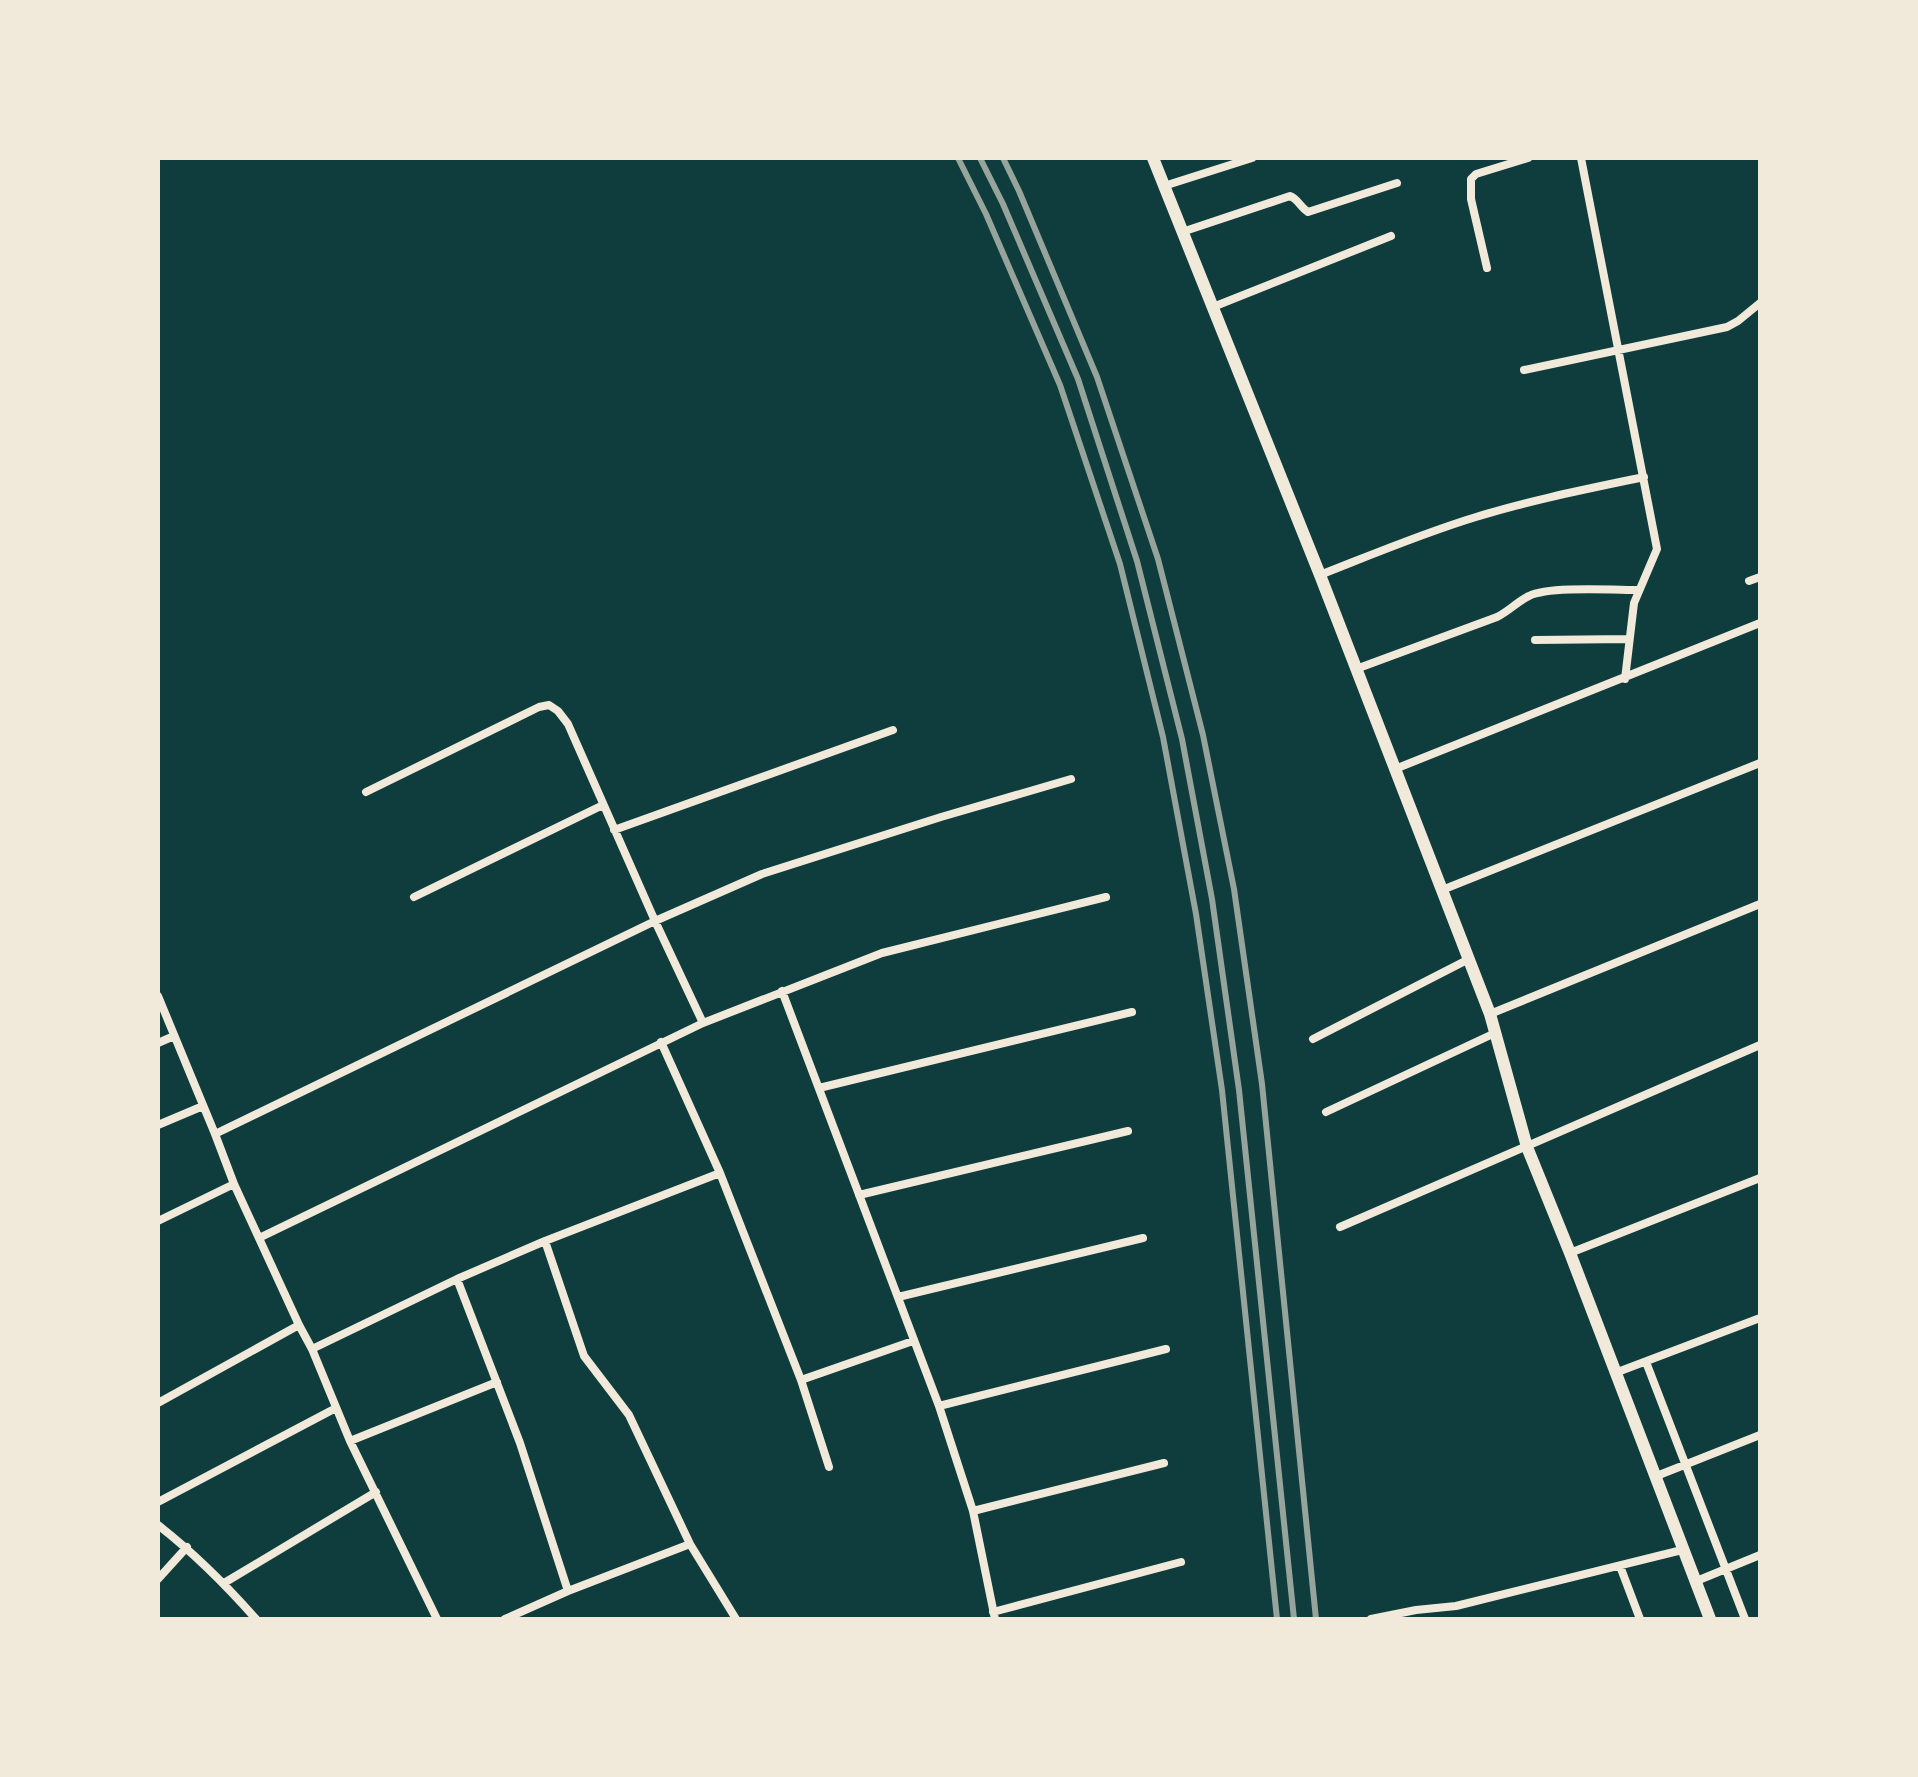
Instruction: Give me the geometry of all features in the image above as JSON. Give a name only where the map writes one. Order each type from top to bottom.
[{"type":"street","points":[[1153,158],[1320,575],[1490,1014],[1527,1147],[1710,1619]]},
{"type":"street","points":[[1164,186],[1252,158]]},
{"type":"street","points":[[1487,268],[1471,199],[1471,179],[1476,174],[1528,158]]},
{"type":"street","points":[[1582,158],[1657,549],[1634,603],[1625,679]]},
{"type":"street","points":[[1182,232],[1290,196],[1296,198],[1301,208],[1308,212],[1397,183]]},
{"type":"street","points":[[1213,307],[1391,236]]},
{"type":"street","points":[[1524,370],[1727,327],[1760,303]]},
{"type":"street","points":[[1320,575],[1474,517],[1544,498],[1644,477]]},
{"type":"street","points":[[1749,581],[1760,577]]},
{"type":"street","points":[[1356,669],[1497,617],[1535,593],[1639,590]]},
{"type":"street","points":[[1395,769],[1760,623]]},
{"type":"street","points":[[1535,640],[1628,639]]},
{"type":"street","points":[[366,792],[539,707],[549,705],[558,711],[568,724],[703,1023]]},
{"type":"street","points":[[614,830],[893,730]]},
{"type":"street","points":[[1442,890],[1760,763]]},
{"type":"street","points":[[215,1134],[655,921],[762,874],[1071,779]]},
{"type":"street","points":[[414,897],[603,805]]},
{"type":"street","points":[[259,1238],[661,1042],[782,991],[882,953],[1106,897]]},
{"type":"street","points":[[1490,1014],[1760,904]]},
{"type":"street","points":[[1313,1039],[1469,959]]},
{"type":"street","points":[[782,991],[939,1406],[973,1511],[994,1615],[1181,1562]]},
{"type":"street","points":[[158,996],[234,1184],[312,1349],[350,1441],[437,1619]]},
{"type":"street","points":[[819,1088],[1132,1012]]},
{"type":"street","points":[[1326,1112],[1495,1033]]},
{"type":"street","points":[[158,1043],[174,1036]]},
{"type":"street","points":[[661,1042],[720,1173],[801,1380],[829,1467]]},
{"type":"street","points":[[1340,1227],[1760,1045]]},
{"type":"street","points":[[158,1125],[203,1106]]},
{"type":"street","points":[[859,1195],[1128,1131]]},
{"type":"street","points":[[312,1349],[457,1279],[545,1241],[720,1173]]},
{"type":"street","points":[[1570,1253],[1760,1178]]},
{"type":"street","points":[[158,1221],[234,1184]]},
{"type":"street","points":[[898,1297],[1143,1238]]},
{"type":"street","points":[[545,1241],[584,1356],[629,1415],[690,1544],[736,1619]]},
{"type":"street","points":[[457,1279],[520,1443],[568,1591]]},
{"type":"street","points":[[1615,1373],[1760,1318]]},
{"type":"street","points":[[158,1403],[299,1325]]},
{"type":"street","points":[[801,1380],[913,1341]]},
{"type":"street","points":[[939,1406],[1166,1349]]},
{"type":"street","points":[[1646,1362],[1745,1619]]},
{"type":"street","points":[[350,1441],[497,1382]]},
{"type":"street","points":[[158,1502],[336,1408]]},
{"type":"street","points":[[1654,1477],[1760,1435]]},
{"type":"street","points":[[973,1511],[1164,1463]]},
{"type":"street","points":[[224,1583],[376,1492]]},
{"type":"street","points":[[158,1525],[187,1547],[256,1619]]},
{"type":"street","points":[[505,1619],[690,1544]]},
{"type":"street","points":[[158,1579],[187,1547]]},
{"type":"street","points":[[1371,1619],[1456,1606],[1682,1550]]},
{"type":"street","points":[[1694,1582],[1760,1555]]},
{"type":"street","points":[[1620,1566],[1640,1619]]},
{"type":"street","points":[[1456,1606],[1458,1619]]},
{"type":"railway","points":[[958,158],[986,214],[1060,385],[1120,564],[1163,737],[1196,914],[1222,1090],[1277,1619]]},
{"type":"railway","points":[[980,158],[1078,379],[1137,561],[1182,739],[1212,899],[1239,1090],[1294,1619]]},
{"type":"railway","points":[[1003,158],[1097,377],[1158,559],[1203,735],[1234,889],[1262,1084],[1316,1619]]}]
